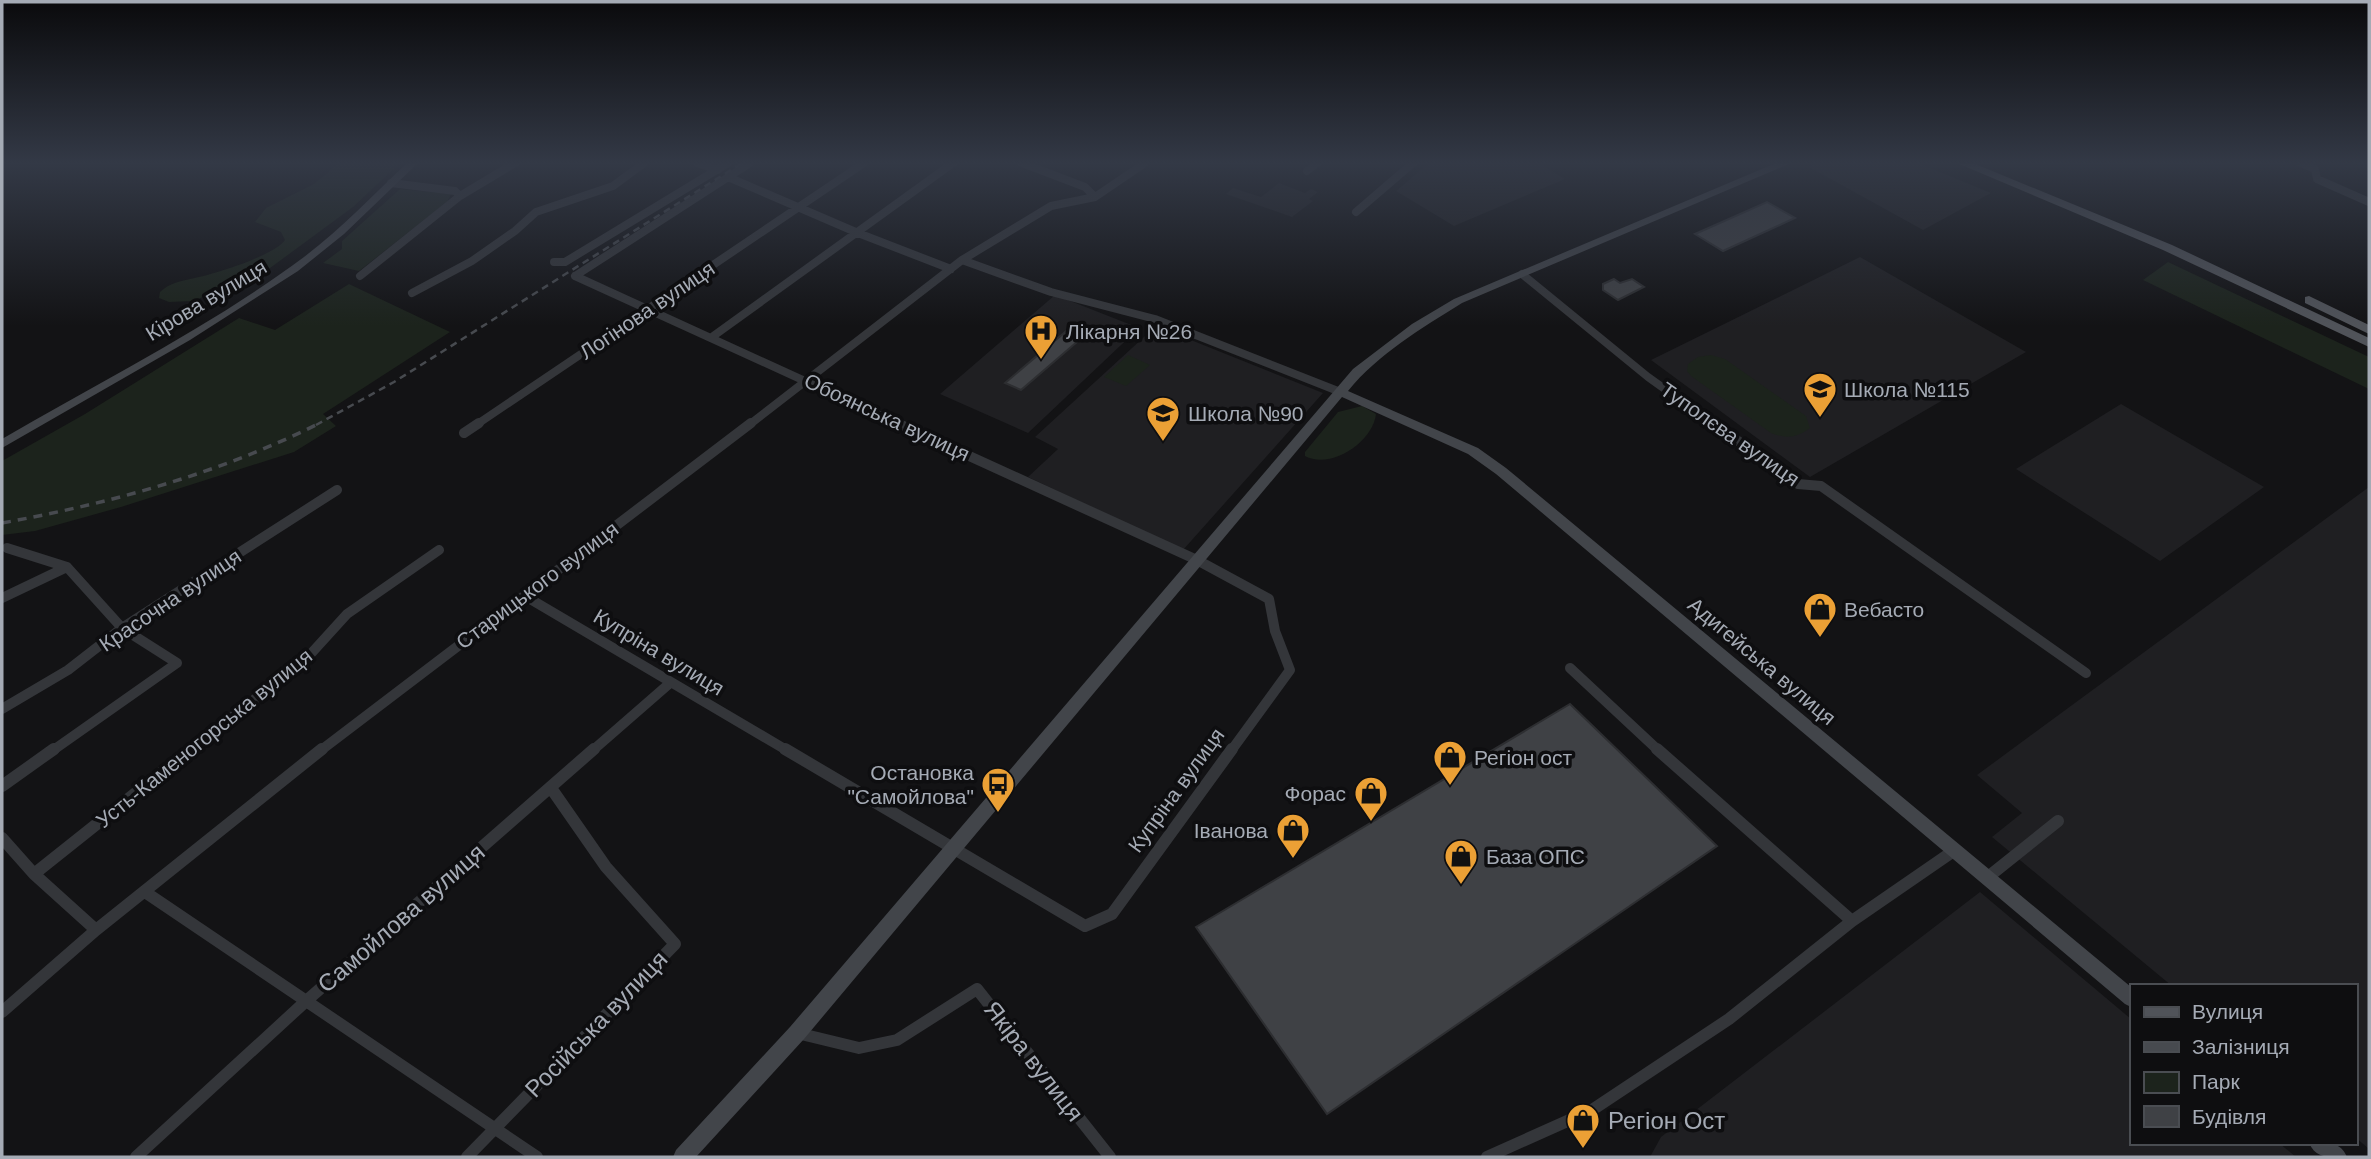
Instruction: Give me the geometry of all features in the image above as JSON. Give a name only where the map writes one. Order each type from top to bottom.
[{"type":"main road","name":"Кірова вулиця","points":[[2,444],[218,318],[294,269],[355,217]]},
{"type":"main road","points":[[683,1157],[797,1033],[1197,560],[1343,393],[1357,372],[1416,327],[1458,301],[1657,217]]},
{"type":"main road","points":[[2099,217],[2292,304],[2369,343]]},
{"type":"main road","points":[[2125,217],[2369,330]]},
{"type":"main road","name":"Адигейська вулиця","points":[[1343,393],[1473,451],[1989,877],[2130,997]]},
{"type":"main road","points":[[2322,1145],[2337,1157]]},
{"type":"street","points":[[360,276],[434,217]]},
{"type":"street","points":[[412,293],[472,261],[530,217]]},
{"type":"street","points":[[554,262],[565,262],[640,217]]},
{"type":"street","name":"Обоянська вулиця","points":[[666,217],[575,276],[1197,560]]},
{"type":"street","name":"Логінова вулиця","points":[[464,433],[783,217]]},
{"type":"street","points":[[821,217],[951,269]]},
{"type":"street","points":[[712,337],[880,217]]},
{"type":"street","name":"Старицького вулиця","points":[[2,1012],[96,930],[375,707],[525,596],[962,260],[1033,217]]},
{"type":"street","points":[[962,260],[1051,292],[1155,318],[1343,393]]},
{"type":"street","name":"Туполєва вулиця","points":[[1522,274],[1648,377],[1798,484],[1821,486],[2086,673]]},
{"type":"street","name":"Красочна вулиця","points":[[2,709],[68,670],[122,628],[337,490]]},
{"type":"street","points":[[2,786],[177,663],[122,628],[66,567],[7,548]]},
{"type":"street","name":"Усть-Каменогорська вулиця","points":[[34,874],[307,658],[347,614],[439,550]]},
{"type":"street","name":"Купріна вулиця","points":[[525,596],[1085,926],[1112,914],[1290,670],[1275,631],[1269,599],[1197,560]]},
{"type":"street","points":[[2,598],[66,567]]},
{"type":"street","points":[[1570,668],[1674,765],[1852,921]]},
{"type":"street","name":"Самойлова вулиця","points":[[136,1157],[305,1002],[670,683]]},
{"type":"street","name":"Російська вулиця","points":[[467,1157],[675,944],[606,867],[551,789]]},
{"type":"street","points":[[1989,877],[2058,821]]},
{"type":"street","points":[[2,838],[34,874],[96,930]]},
{"type":"street","points":[[1487,1157],[1592,1110],[1728,1019],[1852,921],[1955,850]]},
{"type":"street","points":[[145,891],[537,1157]]},
{"type":"street","name":"Якіра вулиця","points":[[797,1033],[859,1048],[897,1040],[977,989],[1110,1157]]},
{"type":"shaded area","points":[[1439,217],[1475,217],[1454,226]]},
{"type":"shaded area","points":[[1900,217],[1947,217],[1923,230]]},
{"type":"shaded area","name":"Школа №115","points":[[1860,257],[2026,352],[1810,477],[1651,360]]},
{"type":"shaded area","name":"Лікарня №26","points":[[1055,295],[1139,328],[1028,433],[940,394]]},
{"type":"shaded area","name":"Школа №90","points":[[1156,326],[1323,393],[1183,550],[1028,477],[1058,449],[1035,437]]},
{"type":"shaded area","points":[[2121,404],[2264,487],[2160,561],[2016,469]]},
{"type":"shaded area","points":[[2369,487],[2369,1149],[2357,1139],[2357,984],[2170,984],[1992,837],[2022,813],[1977,775]]},
{"type":"shaded area","points":[[1980,892],[2130,1018],[2130,1145],[2281,1145],[2296,1157],[1650,1157],[1661,1137]]},
{"type":"green space","points":[[259,217],[339,217],[266,271],[193,301],[169,302],[159,298],[160,292],[171,285],[241,264],[279,246],[285,240],[281,232],[255,222]]},
{"type":"green space","points":[[369,217],[428,217],[359,271],[323,263],[342,249],[342,241]]},
{"type":"green space","points":[[2168,262],[2369,357],[2369,389],[2143,280]]},
{"type":"green space","points":[[349,284],[450,332],[323,414],[336,426],[294,452],[121,507],[35,531],[2,535],[2,461],[85,414],[239,318],[275,330]]},
{"type":"green space","points":[[1128,355],[1150,365],[1126,386],[1104,377]]},
{"type":"green space","points":[[1711,355],[1725,359],[1806,416],[1810,428],[1791,436],[1771,433],[1691,376],[1687,371],[1688,364],[1698,357]]},
{"type":"green space","points":[[1362,406],[1376,414],[1373,424],[1359,443],[1349,451],[1327,459],[1305,456],[1305,452],[1338,412]]},
{"type":"building","points":[[1733,217],[1795,218],[1723,251],[1695,234]]},
{"type":"building","points":[[1614,279],[1620,283],[1632,279],[1644,287],[1618,300],[1603,290],[1603,284]]},
{"type":"building","points":[[1077,322],[1092,329],[1021,390],[1005,383]]},
{"type":"building","name":"База ОПС","points":[[1570,704],[1717,846],[1327,1114],[1196,927]]},
{"type":"railway","points":[[317,424],[394,382],[656,217]]},
{"type":"railway","points":[[2,523],[84,506],[165,484],[244,457],[317,424]]},
{"type":"place","name":"Лікарня №26","points":[[1041,361]]},
{"type":"place","name":"Школа №115","points":[[1820,419]]},
{"type":"place","name":"Школа №90","points":[[1163,443]]},
{"type":"place","name":"Вебасто","points":[[1820,639]]},
{"type":"place","name":"Регіон ост","points":[[1450,787]]},
{"type":"place","name":"Остановка \"Самойлова\"","points":[[998,814]]},
{"type":"place","name":"Форас","points":[[1371,823]]},
{"type":"place","name":"Іванова","points":[[1293,860]]},
{"type":"place","name":"База ОПС","points":[[1461,886]]},
{"type":"place","name":"Регіон Ост","points":[[1583,1150]]}]
